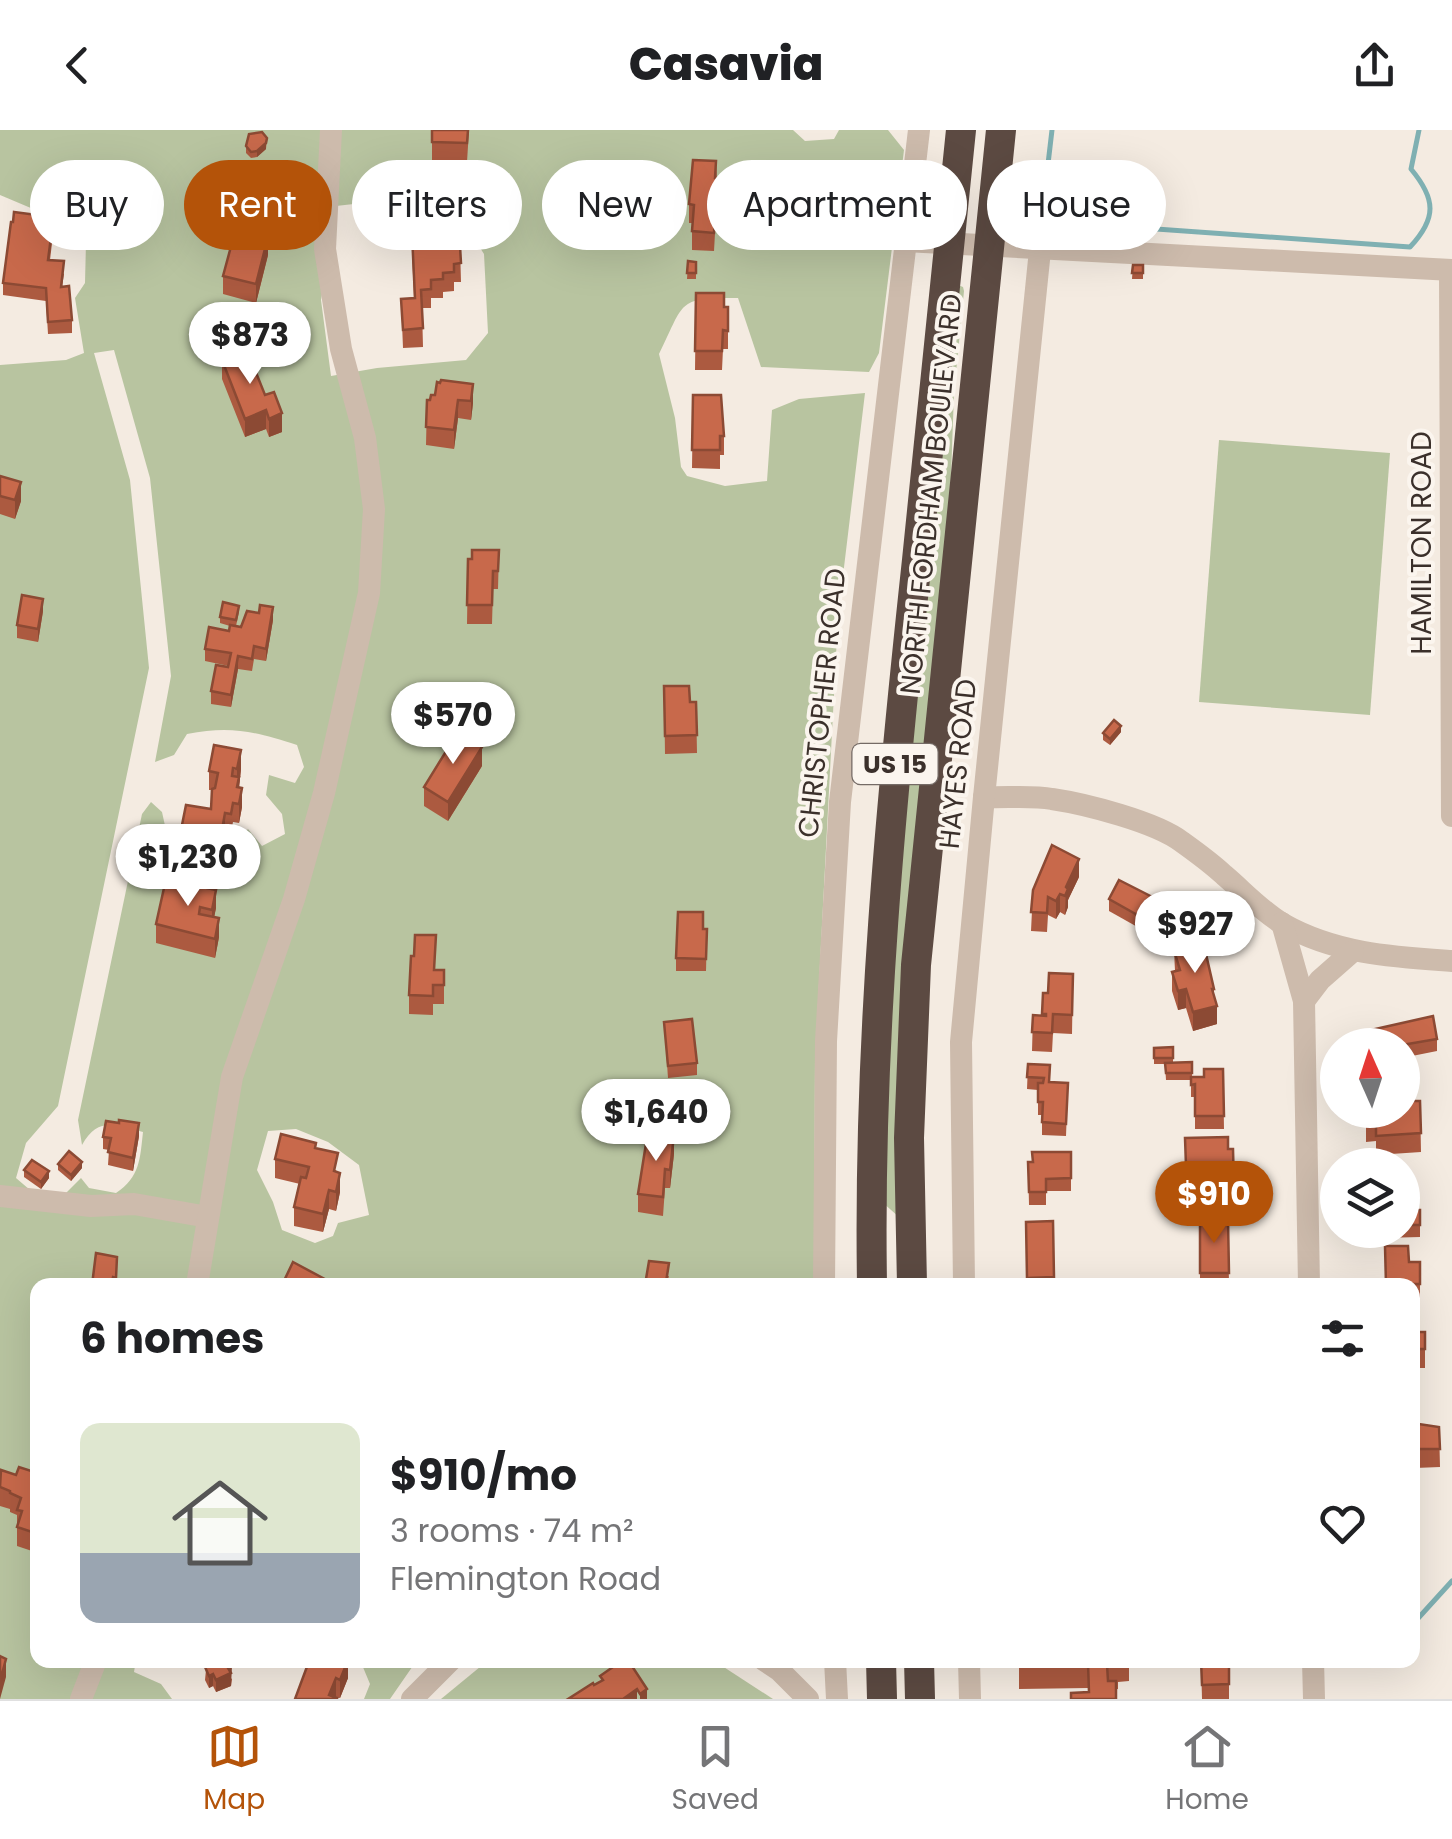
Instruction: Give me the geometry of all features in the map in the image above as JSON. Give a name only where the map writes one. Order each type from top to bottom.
[{"type":"highway","name":"NORTH FORDHAM BOULEVARD","points":[[958,160],[961,130]]},
{"type":"highway","name":"NORTH FORDHAM BOULEVARD","points":[[998,160],[1001,130]]},
{"type":"highway","name":"NORTH FORDHAM BOULEVARD","points":[[872,1278],[876,1018],[888,842],[948,250]]},
{"type":"highway","name":"NORTH FORDHAM BOULEVARD","points":[[912,1278],[909,1138],[916,964],[990,250]]},
{"type":"highway","points":[[872,1228],[889,1232],[900,1278]]},
{"type":"highway","points":[[881,1668],[882,1699]]},
{"type":"highway","points":[[919,1668],[920,1699]]},
{"type":"street","points":[[198,1278],[232,1077],[294,898],[324,793],[369,593],[374,509],[364,438],[341,349],[325,249],[331,130]]},
{"type":"street","name":"CHRISTOPHER ROAD","points":[[915,160],[919,130]]},
{"type":"street","name":"CHRISTOPHER ROAD","points":[[824,1278],[826,1041],[840,802],[903,250]]},
{"type":"street","name":"HAYES ROAD","points":[[964,1278],[961,1042],[1040,250]]},
{"type":"street","points":[[1094,250],[1451,270]]},
{"type":"street","name":"HAMILTON ROAD","points":[[1451,270],[1452,816]]},
{"type":"street","points":[[984,797],[1050,798],[1123,816],[1177,838],[1282,923],[1323,942],[1353,951],[1452,961]]},
{"type":"street","points":[[1282,923],[1304,1001],[1309,1278]]},
{"type":"street","points":[[1304,1001],[1320,980],[1353,951]]},
{"type":"street","points":[[0,1196],[91,1206],[134,1204],[208,1217]]},
{"type":"street","points":[[81,1699],[93,1668]]},
{"type":"street","points":[[412,1699],[443,1668]]},
{"type":"street","points":[[775,1668],[808,1699]]},
{"type":"street","points":[[835,1668],[837,1699]]},
{"type":"street","points":[[969,1668],[970,1699]]},
{"type":"street","points":[[1313,1668],[1314,1699]]},
{"type":"green space","points":[[0,130],[793,130],[805,141],[834,139],[839,130],[888,130],[904,150],[903,160],[707,160],[707,250],[892,250],[879,353],[869,372],[761,367],[738,298],[703,299],[685,306],[659,354],[675,418],[681,467],[687,476],[725,486],[767,481],[772,410],[799,399],[865,393],[838,617],[815,1060],[814,1278],[30,1278],[30,1668],[135,1668],[134,1672],[161,1684],[172,1699],[0,1699],[0,365],[66,360],[84,353],[75,298],[85,283],[86,250],[164,250],[164,160],[30,160],[30,208],[0,195]],"holes":[[[184,160],[332,160],[332,231],[336,206],[352,204],[352,160],[522,160],[522,250],[481,250],[488,333],[466,360],[331,376],[321,300],[329,250],[184,250]],[[114,350],[150,478],[171,676],[155,762],[174,755],[187,734],[231,730],[297,745],[304,767],[295,783],[269,775],[266,795],[282,814],[285,834],[262,846],[248,829],[221,859],[169,844],[162,812],[151,802],[142,814],[78,1120],[82,1145],[101,1126],[116,1125],[143,1132],[139,1159],[130,1181],[116,1193],[89,1188],[81,1178],[64,1195],[30,1190],[16,1178],[26,1143],[58,1106],[149,668],[130,480],[94,353]],[[296,1129],[328,1142],[359,1165],[369,1215],[338,1223],[333,1236],[315,1243],[282,1230],[257,1170],[268,1131]]]},
{"type":"green space","points":[[958,285],[964,291],[954,393],[949,533],[900,1218],[881,1201],[890,948]]},
{"type":"green space","points":[[1219,440],[1390,453],[1370,715],[1199,702]]},
{"type":"green space","points":[[363,1668],[411,1668],[390,1699],[364,1699],[370,1684]]},
{"type":"green space","points":[[479,1668],[725,1668],[773,1699],[441,1699]]},
{"type":"building","points":[[432,130],[468,130],[467,143],[432,142]]},
{"type":"building","points":[[262,132],[266,143],[251,152],[246,146],[249,134]]},
{"type":"building","points":[[693,160],[707,161],[707,232],[692,231],[694,205],[689,204]]},
{"type":"building","points":[[14,212],[30,214],[30,250],[49,250],[48,260],[64,261],[61,287],[69,286],[72,320],[48,322],[46,288],[3,283]]},
{"type":"building","points":[[230,250],[265,250],[256,284],[223,276]]},
{"type":"building","points":[[413,250],[460,250],[461,263],[454,264],[454,272],[443,273],[443,279],[431,280],[431,289],[421,290],[423,328],[403,330],[401,299],[415,298]]},
{"type":"building","points":[[688,261],[696,262],[696,273],[687,273]]},
{"type":"building","points":[[1133,265],[1143,265],[1143,273],[1132,273]]},
{"type":"building","points":[[696,293],[724,293],[728,331],[723,330],[722,351],[695,351]]},
{"type":"building","points":[[247,350],[265,395],[274,392],[282,413],[269,419],[266,410],[245,419],[222,360]]},
{"type":"building","points":[[441,380],[473,384],[471,401],[458,400],[454,430],[426,427],[427,400],[435,395]]},
{"type":"building","points":[[693,395],[721,395],[724,436],[720,436],[720,450],[692,450]]},
{"type":"building","points":[[0,476],[21,482],[15,500],[0,496]]},
{"type":"building","points":[[472,550],[499,550],[498,571],[493,571],[492,605],[467,605],[468,559],[472,559]]},
{"type":"building","points":[[22,595],[43,599],[38,629],[17,625]]},
{"type":"building","points":[[223,602],[239,606],[236,620],[220,617]]},
{"type":"building","points":[[260,605],[273,607],[266,649],[254,646],[252,659],[238,656],[231,695],[211,691],[216,665],[228,667],[231,653],[205,649],[209,627],[229,631],[230,625],[241,627],[247,611],[259,613]]},
{"type":"building","points":[[664,686],[689,686],[690,702],[696,702],[697,735],[665,736]]},
{"type":"building","points":[[1114,720],[1121,726],[1110,739],[1103,733]]},
{"type":"building","points":[[458,732],[482,747],[448,802],[424,787]]},
{"type":"building","points":[[214,745],[241,750],[232,776],[239,777],[237,787],[242,788],[239,804],[233,803],[231,814],[225,813],[222,830],[182,825],[186,805],[211,809],[218,773],[209,771]]},
{"type":"building","points":[[1052,845],[1079,859],[1065,896],[1060,894],[1056,901],[1048,897],[1047,913],[1031,912],[1033,890]]},
{"type":"building","points":[[166,879],[216,890],[212,910],[200,907],[199,914],[219,918],[215,939],[156,924]]},
{"type":"building","points":[[1119,880],[1168,905],[1157,926],[1109,899]]},
{"type":"building","points":[[678,912],[703,912],[706,959],[676,958]]},
{"type":"building","points":[[415,935],[436,935],[434,970],[444,970],[444,985],[433,985],[433,996],[409,995]]},
{"type":"building","points":[[1203,941],[1217,1006],[1193,1012],[1186,989],[1178,991],[1172,972],[1180,970],[1174,950]]},
{"type":"building","points":[[1049,973],[1073,974],[1072,1015],[1053,1014],[1052,1033],[1032,1032],[1033,1015],[1046,1016],[1042,1014],[1043,993],[1048,993]]},
{"type":"building","points":[[1433,1016],[1437,1039],[1420,1042],[1420,1028],[1380,1028]]},
{"type":"building","points":[[692,1019],[697,1063],[668,1066],[664,1022]]},
{"type":"building","points":[[1173,1047],[1173,1058],[1154,1058],[1154,1048]]},
{"type":"building","points":[[1192,1062],[1192,1073],[1166,1073],[1165,1063]]},
{"type":"building","points":[[1028,1064],[1050,1065],[1049,1082],[1068,1083],[1066,1124],[1042,1122],[1043,1102],[1038,1102],[1038,1083],[1043,1083],[1044,1078],[1027,1077]]},
{"type":"building","points":[[1204,1069],[1223,1069],[1224,1116],[1195,1116],[1195,1084],[1191,1085],[1191,1077],[1204,1077]]},
{"type":"building","points":[[1420,1101],[1421,1133],[1376,1136],[1376,1128],[1420,1128]]},
{"type":"building","points":[[106,1121],[139,1123],[133,1158],[108,1152],[111,1138],[103,1137]]},
{"type":"building","points":[[648,1131],[674,1135],[663,1197],[638,1194]]},
{"type":"building","points":[[281,1134],[338,1153],[334,1171],[340,1173],[336,1192],[329,1190],[323,1214],[294,1207],[301,1177],[306,1178],[309,1167],[275,1159]]},
{"type":"building","points":[[1228,1137],[1228,1149],[1233,1149],[1234,1187],[1213,1188],[1213,1165],[1186,1166],[1185,1138]]},
{"type":"building","points":[[69,1151],[82,1162],[71,1175],[58,1164]]},
{"type":"building","points":[[1032,1152],[1071,1152],[1071,1178],[1046,1179],[1046,1192],[1029,1192],[1028,1162],[1033,1162]]},
{"type":"building","points":[[32,1160],[49,1171],[41,1182],[24,1170]]},
{"type":"building","points":[[1228,1219],[1229,1273],[1200,1273],[1200,1220]]},
{"type":"building","points":[[1053,1221],[1054,1277],[1027,1278],[1026,1222]]},
{"type":"building","points":[[1385,1248],[1408,1248],[1409,1262],[1420,1262],[1420,1278],[1386,1278]]},
{"type":"building","points":[[96,1253],[117,1257],[116,1278],[93,1278]]},
{"type":"building","points":[[649,1261],[669,1263],[667,1278],[646,1278]]},
{"type":"building","points":[[293,1262],[323,1278],[285,1278]]},
{"type":"building","points":[[1420,1332],[1425,1332],[1425,1349],[1420,1349]]},
{"type":"building","points":[[1420,1424],[1439,1427],[1440,1449],[1420,1449]]},
{"type":"building","points":[[19,1467],[30,1471],[30,1531],[17,1527],[21,1498],[0,1487],[1,1470],[16,1475]]},
{"type":"building","points":[[0,1656],[6,1659],[0,1681]]},
{"type":"building","points":[[205,1668],[228,1668],[231,1673],[216,1680],[213,1674],[209,1676]]},
{"type":"building","points":[[307,1668],[345,1668],[329,1695],[336,1699],[295,1699]]},
{"type":"building","points":[[612,1668],[633,1668],[647,1689],[640,1694],[637,1689],[623,1699],[568,1699],[603,1680],[600,1676]]},
{"type":"building","points":[[1088,1668],[1107,1668],[1108,1681],[1116,1681],[1116,1699],[1071,1699],[1071,1693],[1089,1692]]},
{"type":"building","points":[[1201,1668],[1229,1668],[1229,1684],[1202,1685]]},
{"type":"waterway","points":[[1048,160],[1052,130]]},
{"type":"waterway","points":[[1166,230],[1410,247],[1425,227],[1430,208],[1425,190],[1411,169],[1419,130]]},
{"type":"waterway","points":[[1420,1616],[1452,1581]]}]
